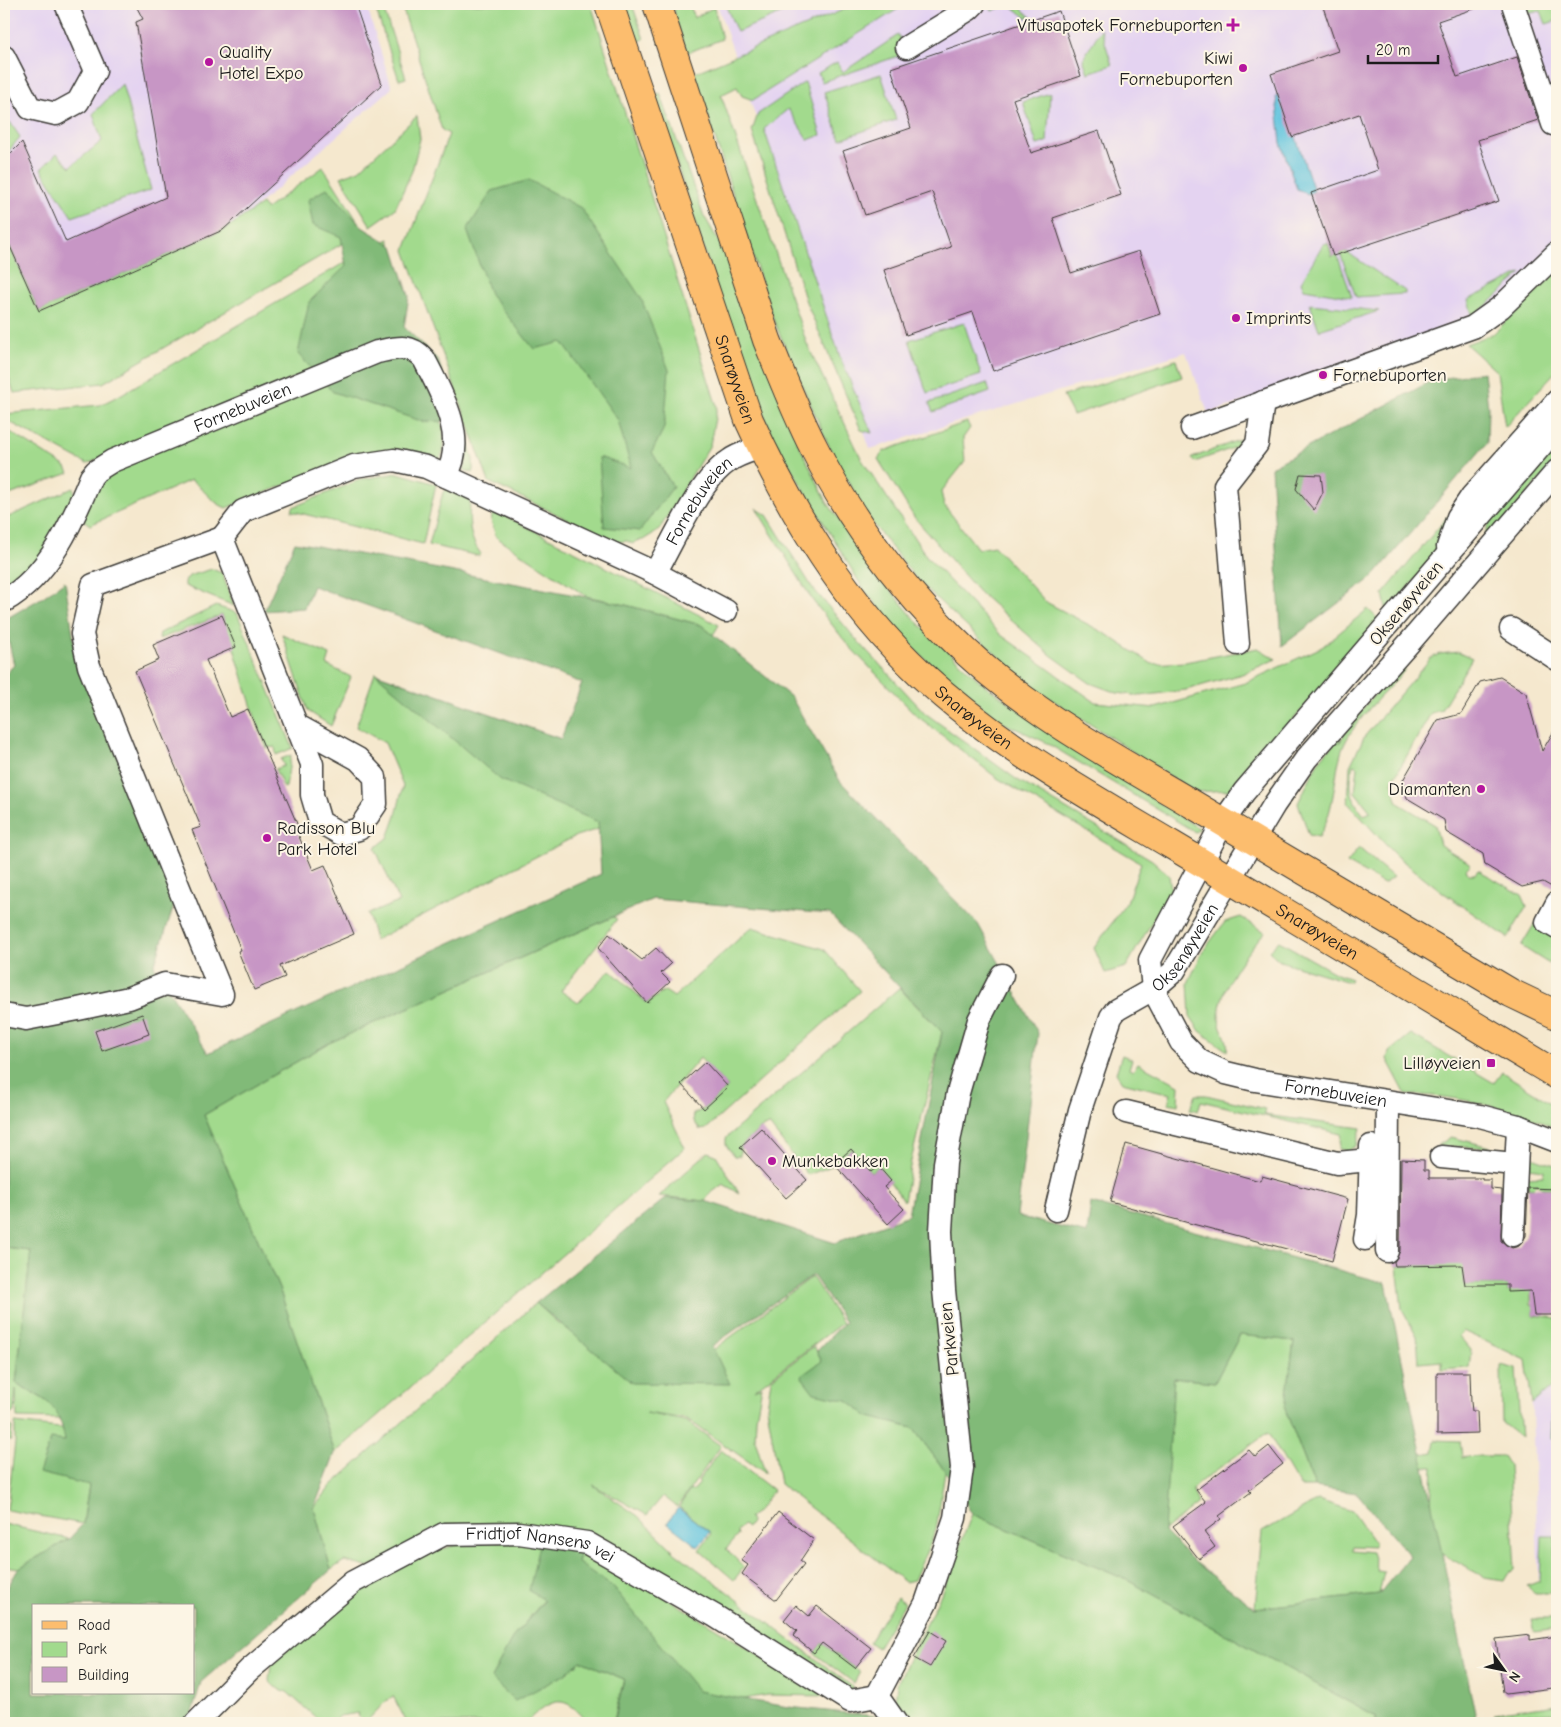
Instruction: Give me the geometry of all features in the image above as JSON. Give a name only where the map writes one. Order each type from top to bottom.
[{"type":"main road","name":"Snarøyveien","points":[[609,4],[725,355],[761,447],[774,476],[804,528],[843,585],[878,629],[921,674],[961,709],[1004,741],[1102,804],[1229,881],[1557,1075]]},
{"type":"main road","points":[[661,16],[767,340],[788,394],[814,448],[842,498],[878,552],[916,600],[953,639],[989,671],[1079,737],[1511,993],[1557,1014]]},
{"type":"street","points":[[4,57],[30,108],[56,114],[78,102],[95,71],[66,4]]},
{"type":"street","points":[[907,47],[969,9],[974,4]]},
{"type":"street","points":[[1513,4],[1553,124]]},
{"type":"street","points":[[1192,428],[1473,327],[1501,307],[1557,253]]},
{"type":"street","name":"Fornebuveien","points":[[4,601],[22,589],[52,553],[73,520],[96,471],[134,452],[377,352],[401,346],[417,351],[424,359],[452,423],[455,437],[456,453],[446,476]]},
{"type":"street","points":[[1238,644],[1225,485],[1257,444],[1263,402]]},
{"type":"street","points":[[1443,559],[1458,517],[1472,496],[1557,402]]},
{"type":"street","name":"Oksenøyveien","points":[[1154,990],[1150,960],[1223,822],[1260,772],[1557,427]]},
{"type":"street","name":"Fornebuveien","points":[[655,573],[702,490],[715,473],[730,459],[761,447]]},
{"type":"street","points":[[4,1015],[26,1019],[78,1009],[129,998],[165,984],[222,994],[89,666],[82,634],[93,585],[222,538],[243,511],[354,466],[394,460],[426,467],[446,476],[655,573],[726,611]]},
{"type":"street","name":"Oksenøyveien","points":[[1154,990],[1174,971],[1253,840],[1306,759],[1410,642],[1557,471]]},
{"type":"street","points":[[222,538],[296,725],[312,764],[312,795],[320,822],[341,834],[359,829],[376,804],[375,777],[358,759],[296,725]]},
{"type":"street","points":[[1512,630],[1557,659]]},
{"type":"street","points":[[1557,903],[1548,922],[1557,928]]},
{"type":"street","name":"Parkveien","points":[[878,1696],[926,1603],[955,1518],[962,1468],[944,1290],[942,1231],[945,1163],[958,1093],[980,1020],[1002,975]]},
{"type":"street","points":[[1056,1210],[1084,1096],[1111,1017],[1116,1010],[1154,990]]},
{"type":"street","name":"Fornebuveien","points":[[1154,990],[1181,1042],[1200,1061],[1226,1073],[1255,1080],[1380,1102],[1480,1116],[1518,1126],[1557,1141]]},
{"type":"street","points":[[1364,1239],[1369,1215],[1370,1160],[1380,1102]]},
{"type":"street","points":[[1380,1102],[1386,1125],[1386,1251]]},
{"type":"street","points":[[1126,1112],[1336,1163],[1370,1160]]},
{"type":"street","points":[[1513,1235],[1518,1126]]},
{"type":"street","points":[[1441,1157],[1515,1164]]},
{"type":"street","name":"Fridtjof Nansens vei","points":[[196,1723],[249,1670],[353,1582],[444,1534],[519,1533],[587,1543],[715,1616],[850,1701],[878,1696]]},
{"type":"street","points":[[878,1696],[896,1723]]},
{"type":"shaded area","points":[[4,4],[366,4],[392,88],[93,349],[4,360]]},
{"type":"shaded area","name":"Fornebuporten","points":[[717,4],[1557,4],[1557,249],[1489,325],[1208,413],[1186,352],[870,449]]},
{"type":"shaded area","points":[[1530,1360],[1557,1367],[1557,1587],[1539,1585]]},
{"type":"green space","points":[[374,4],[382,4],[406,78],[399,80]]},
{"type":"green space","points":[[401,4],[591,4],[717,407],[710,445],[659,530],[643,540],[636,541],[633,544],[627,541],[615,542],[489,482],[405,250],[449,134],[442,130]]},
{"type":"green space","points":[[623,4],[632,4],[644,39],[635,43]]},
{"type":"green space","points":[[674,4],[690,4],[694,18],[714,7],[722,39],[687,53],[675,19]]},
{"type":"green space","points":[[725,4],[804,4],[737,32]]},
{"type":"green space","points":[[857,4],[906,4],[753,100],[742,96],[737,87],[721,95],[807,344],[862,460],[927,557],[1001,635],[1095,702],[1155,708],[1245,683],[1322,647],[1368,609],[1381,622],[1230,790],[1195,792],[1028,684],[918,581],[870,520],[828,444],[774,321],[694,73]]},
{"type":"green space","points":[[1009,4],[992,11],[990,6]]},
{"type":"green space","points":[[1009,4],[1016,4],[1031,17],[1027,18]]},
{"type":"green space","points":[[1531,4],[1553,4],[1557,12],[1557,25],[1556,21],[1546,24],[1541,11],[1526,14],[1523,7]]},
{"type":"green space","points":[[1101,29],[1112,65],[1088,73],[1083,59]]},
{"type":"green space","points":[[898,35],[910,52],[822,82],[818,73],[837,62],[843,72]]},
{"type":"green space","points":[[881,74],[896,120],[840,139],[824,92]]},
{"type":"green space","points":[[805,82],[821,135],[808,140],[788,109],[764,129],[840,357],[872,433],[861,430],[806,302],[752,131],[758,114]]},
{"type":"green space","points":[[122,84],[151,190],[72,217],[41,169],[57,153],[70,167],[102,141],[93,114]]},
{"type":"green space","points":[[660,93],[703,214],[731,263],[788,422],[827,502],[869,564],[918,623],[983,684],[1067,743],[1200,829],[1195,832],[1045,742],[997,720],[917,652],[864,590],[773,438],[724,313],[655,95]]},
{"type":"green space","points":[[1050,93],[1047,142],[1037,145],[1023,102]]},
{"type":"green space","points":[[417,116],[420,139],[412,171],[395,209],[371,226],[341,177],[359,170]]},
{"type":"green space","points":[[10,122],[20,137],[4,157],[4,127]]},
{"type":"green space","points":[[323,167],[364,231],[103,383],[14,393],[4,363],[4,233],[39,311],[225,229],[262,204],[266,209]]},
{"type":"green space","points":[[529,180],[581,208],[641,298],[669,370],[664,428],[652,452],[673,487],[640,531],[604,527],[599,457],[631,468],[618,420],[562,342],[534,349],[490,294],[467,230],[492,191]]},
{"type":"green space","points":[[327,188],[362,227],[393,246],[409,296],[404,327],[438,360],[452,404],[444,421],[424,422],[333,392],[298,354],[309,302],[346,266],[341,237],[313,225],[308,200]]},
{"type":"green space","points":[[389,239],[408,300],[379,343],[87,464],[4,419],[4,414],[100,405],[371,247]]},
{"type":"green space","points":[[1328,243],[1332,256],[1337,254],[1352,297],[1304,289],[1301,282],[1323,244]]},
{"type":"green space","points":[[1345,251],[1405,291],[1405,294],[1356,297],[1340,253]]},
{"type":"green space","points":[[1557,271],[1557,370],[1505,427],[1497,372],[1466,344],[1493,334]]},
{"type":"green space","points":[[1522,273],[1473,318],[1468,300]]},
{"type":"green space","points":[[1310,304],[1379,311],[1319,330]]},
{"type":"green space","points":[[964,323],[981,375],[927,393],[909,340]]},
{"type":"green space","points":[[384,355],[427,377],[443,431],[443,452],[439,460],[398,452],[285,485],[226,508],[216,502],[191,480],[90,525],[82,519],[96,486],[110,470]]},
{"type":"green space","points":[[1176,360],[1182,377],[1073,415],[1063,396]]},
{"type":"green space","points":[[1484,372],[1488,408],[1487,443],[1374,576],[1282,646],[1271,467],[1433,380]]},
{"type":"green space","points":[[987,383],[990,392],[933,412],[929,403]]},
{"type":"green space","points":[[967,422],[970,428],[963,438],[965,462],[941,492],[944,505],[978,549],[994,546],[1046,602],[1106,634],[1152,664],[1185,662],[1258,648],[1276,659],[1242,674],[1186,690],[1141,696],[1117,693],[1090,683],[1051,655],[979,592],[914,517],[878,459],[884,451]]},
{"type":"green space","points":[[4,428],[66,467],[69,473],[4,497]]},
{"type":"green space","points":[[466,436],[473,459],[473,473],[464,470],[467,455]]},
{"type":"green space","points":[[1241,439],[1238,446],[1195,462],[1192,458]]},
{"type":"green space","points":[[1557,441],[1557,460],[1484,544],[1481,542],[1484,539],[1490,517]]},
{"type":"green space","points":[[398,473],[436,484],[423,544],[292,511],[293,507],[362,479]]},
{"type":"green space","points":[[73,488],[77,497],[41,561],[4,593],[4,519]]},
{"type":"green space","points":[[447,488],[468,498],[470,501],[470,529],[474,542],[481,554],[479,556],[429,545],[443,492]]},
{"type":"green space","points":[[756,508],[767,515],[812,587],[855,638],[925,713],[1016,779],[1152,860],[1169,875],[1171,889],[1126,967],[1105,973],[1094,948],[1127,902],[1141,863],[997,778],[916,715],[849,646],[813,601]]},
{"type":"green space","points":[[494,510],[719,625],[713,635],[701,625],[586,596],[496,537],[491,520]]},
{"type":"green space","points":[[1448,516],[1456,533],[1387,612],[1383,594]]},
{"type":"green space","points":[[295,542],[618,603],[701,625],[791,697],[840,781],[978,924],[1038,1033],[1017,1216],[1087,1234],[1091,1203],[1386,1283],[1477,1723],[1376,1723],[1376,1717],[1127,1580],[972,1514],[951,1479],[913,1428],[869,1417],[847,1400],[814,1393],[801,1376],[822,1361],[817,1351],[845,1322],[813,1275],[712,1346],[730,1384],[632,1383],[536,1303],[666,1198],[705,1201],[835,1243],[908,1215],[942,1032],[830,914],[653,899],[329,1043],[204,1115],[280,1291],[335,1453],[314,1508],[331,1570],[201,1682],[189,1723],[4,1723],[4,1593],[19,1568],[69,1539],[83,1524],[89,1485],[39,1473],[51,1439],[65,1441],[62,1428],[59,1418],[50,1404],[16,1383],[31,1251],[4,1248],[4,676],[14,665],[4,620],[43,597],[65,581],[77,661],[179,890],[154,966],[208,1053],[601,874],[598,822],[501,780],[375,673],[561,739],[582,683],[313,586],[304,608],[264,611]],"holes":[[[1240,1335],[1294,1341],[1285,1409],[1315,1487],[1357,1493],[1410,1556],[1379,1594],[1255,1608],[1195,1562],[1164,1531],[1174,1378],[1215,1382]]]},
{"type":"green space","points":[[212,569],[222,573],[234,606],[185,586],[185,581],[189,576]]},
{"type":"green space","points":[[216,606],[237,613],[293,748],[276,755],[275,747],[267,748],[254,715],[222,615],[159,639],[160,633]]},
{"type":"green space","points":[[282,634],[330,655],[327,665],[351,677],[331,726],[308,711]]},
{"type":"green space","points":[[1459,652],[1472,658],[1441,710],[1431,713],[1392,782],[1398,803],[1435,825],[1440,845],[1471,864],[1466,869],[1468,874],[1475,874],[1478,870],[1522,895],[1527,906],[1508,938],[1444,893],[1395,855],[1348,803],[1350,766],[1364,737],[1430,659],[1439,654]],"holes":[[[1353,765],[1358,767],[1355,792],[1371,812],[1364,815],[1353,797],[1351,785]]]},
{"type":"green space","points":[[1403,660],[1404,671],[1359,721],[1345,742],[1338,764],[1331,806],[1324,827],[1319,837],[1309,835],[1298,803],[1318,762],[1340,737],[1340,743],[1346,729]]},
{"type":"green space","points":[[375,673],[561,739],[676,805],[576,836],[375,940],[368,914],[399,902],[375,848],[388,838],[396,816],[403,786],[385,743],[356,727]]},
{"type":"green space","points":[[291,755],[286,787],[284,788],[275,769],[284,766],[281,759]]},
{"type":"green space","points":[[1359,848],[1393,877],[1384,884],[1347,863]]},
{"type":"green space","points":[[613,917],[617,919],[561,991],[578,1003],[610,970],[647,1003],[665,991],[674,997],[752,927],[824,949],[860,991],[706,1129],[700,1130],[694,1121],[693,1114],[704,1109],[728,1087],[700,1058],[663,1102],[685,1148],[335,1453],[280,1291],[204,1115],[329,1043]]},
{"type":"green space","points":[[1241,917],[1265,932],[1234,972],[1220,1006],[1219,1022],[1226,1038],[1227,1051],[1200,1031],[1190,1016],[1188,983],[1203,951],[1225,922]]},
{"type":"green space","points":[[1535,923],[1557,938],[1557,969],[1521,946]]},
{"type":"green space","points":[[1279,941],[1337,974],[1351,979],[1349,982],[1280,961],[1269,951]]},
{"type":"green space","points":[[899,988],[942,1032],[911,1161],[904,1201],[878,1166],[871,1172],[851,1149],[834,1165],[808,1175],[769,1125],[761,1128],[740,1147],[740,1156],[734,1156],[726,1145],[726,1138]]},
{"type":"green space","points":[[1411,1034],[1494,1083],[1502,1072],[1557,1107],[1557,1128],[1483,1104],[1444,1097],[1406,1095],[1387,1059],[1389,1052]]},
{"type":"green space","points":[[1122,1055],[1132,1059],[1129,1069],[1133,1071],[1138,1063],[1179,1085],[1178,1105],[1168,1103],[1171,1094],[1122,1082],[1116,1073]]},
{"type":"green space","points":[[1196,1095],[1206,1095],[1265,1109],[1265,1115],[1361,1128],[1356,1146],[1347,1151],[1339,1149],[1341,1134],[1201,1101],[1198,1111],[1190,1109]]},
{"type":"green space","points":[[1451,1137],[1494,1148],[1437,1146]]},
{"type":"green space","points":[[708,1152],[716,1155],[739,1193],[723,1184],[710,1194],[705,1201],[659,1196]]},
{"type":"green space","points":[[1527,1155],[1557,1166],[1557,1188],[1542,1188],[1537,1184],[1533,1188],[1529,1188],[1523,1177],[1543,1176],[1544,1170],[1528,1168],[1524,1161]]},
{"type":"green space","points":[[4,1248],[31,1251],[16,1383],[50,1403],[62,1419],[17,1418],[16,1389],[14,1412],[7,1417],[4,1412]]},
{"type":"green space","points":[[1462,1252],[1465,1285],[1508,1285],[1508,1292],[1531,1284],[1531,1304],[1534,1305],[1534,1315],[1557,1318],[1557,1386],[1553,1386],[1532,1404],[1526,1360],[1463,1331],[1459,1336],[1471,1350],[1469,1368],[1442,1370],[1442,1361],[1419,1363],[1417,1336],[1402,1309],[1397,1266],[1431,1265]]},
{"type":"green space","points":[[812,1277],[842,1323],[754,1390],[762,1386],[756,1418],[755,1439],[765,1473],[687,1419],[646,1413],[686,1421],[721,1446],[677,1507],[663,1496],[647,1515],[593,1485],[638,1516],[676,1553],[853,1687],[848,1695],[674,1578],[623,1552],[490,1526],[367,1567],[344,1561],[331,1570],[314,1508],[331,1486],[536,1303],[558,1323],[729,1384],[713,1350]]},
{"type":"green space","points":[[1240,1335],[1294,1341],[1285,1409],[1315,1487],[1300,1487],[1268,1433],[1192,1489],[1198,1503],[1164,1531],[1163,1430],[1174,1378],[1215,1382]]},
{"type":"green space","points":[[814,1346],[841,1396],[862,1411],[881,1420],[913,1428],[945,1471],[936,1530],[914,1580],[905,1582],[780,1484],[767,1407],[771,1379]]},
{"type":"green space","points":[[1501,1365],[1516,1369],[1521,1438],[1502,1423]]},
{"type":"green space","points":[[1553,1391],[1557,1391],[1557,1438],[1551,1439]]},
{"type":"green space","points":[[15,1423],[68,1429],[89,1485],[83,1524],[7,1510],[15,1443]]},
{"type":"green space","points":[[4,1425],[12,1427],[11,1441],[4,1440]]},
{"type":"green space","points":[[1435,1440],[1460,1441],[1462,1458],[1503,1456],[1509,1465],[1515,1570],[1508,1573],[1504,1580],[1484,1577],[1429,1547],[1433,1467],[1400,1467],[1400,1458],[1433,1452]]},
{"type":"green space","points":[[721,1450],[773,1490],[757,1512],[749,1518],[751,1522],[747,1528],[743,1525],[737,1531],[738,1535],[726,1549],[744,1567],[734,1580],[699,1550],[711,1534],[679,1507],[690,1490],[693,1491],[700,1483],[698,1481]]},
{"type":"green space","points":[[1318,1500],[1352,1511],[1374,1542],[1374,1547],[1353,1546],[1352,1550],[1372,1552],[1378,1571],[1384,1572],[1379,1594],[1255,1608],[1262,1532]]},
{"type":"green space","points":[[972,1514],[1127,1580],[1376,1717],[1376,1723],[913,1723],[894,1712],[897,1684],[941,1594]]},
{"type":"green space","points":[[4,1524],[69,1539],[19,1568],[4,1566]]},
{"type":"green space","points":[[1542,1536],[1555,1536],[1557,1593],[1535,1593],[1527,1586],[1540,1581]]},
{"type":"green space","points":[[540,1540],[545,1599],[513,1637],[564,1675],[581,1661],[624,1679],[613,1723],[588,1723],[572,1706],[558,1702],[543,1708],[526,1722],[523,1721],[521,1723],[407,1723],[393,1696],[365,1723],[358,1716],[359,1713],[339,1716],[331,1723],[322,1723],[287,1692],[275,1687],[269,1681],[271,1664],[348,1595],[405,1560],[469,1541]]},
{"type":"green space","points":[[540,1540],[581,1550],[577,1562],[613,1587],[698,1691],[788,1707],[876,1716],[878,1723],[614,1723],[624,1679],[581,1661],[564,1675],[515,1701],[491,1678],[513,1637],[545,1600],[529,1591]]},
{"type":"green space","points":[[581,1550],[603,1559],[826,1696],[768,1695],[707,1705],[577,1562]]},
{"type":"green space","points":[[897,1597],[905,1603],[877,1648],[869,1642]]},
{"type":"green space","points":[[1532,1619],[1557,1619],[1557,1629],[1535,1632]]},
{"type":"green space","points":[[822,1643],[860,1672],[854,1683],[814,1653]]},
{"type":"green space","points":[[1557,1704],[1557,1712],[1498,1717],[1494,1713]]},
{"type":"water","points":[[1281,93],[1314,191],[1308,194],[1297,189],[1281,143],[1276,96]]},
{"type":"water","points":[[678,1508],[710,1532],[698,1547],[667,1523]]},
{"type":"building","points":[[135,4],[355,4],[382,84],[223,230],[39,311],[4,233],[4,160],[22,142],[66,242],[166,197],[136,22],[143,19]]},
{"type":"building","points":[[1322,4],[1479,4],[1479,7],[1438,21],[1457,77],[1517,57],[1538,120],[1478,140],[1499,201],[1333,256],[1311,193],[1378,170],[1359,114],[1292,137],[1271,74],[1338,51]]},
{"type":"building","points":[[1059,11],[1081,76],[1013,99],[1031,153],[1099,131],[1121,195],[1053,218],[1071,273],[1139,251],[1160,314],[993,371],[973,312],[906,335],[884,270],[951,247],[932,192],[865,215],[843,151],[911,128],[891,68]]},
{"type":"building","points":[[1300,474],[1321,475],[1323,492],[1314,510],[1296,489]]},
{"type":"building","points":[[222,615],[236,647],[206,660],[230,717],[248,709],[298,826],[295,827],[313,870],[325,865],[354,934],[280,966],[285,977],[254,990],[238,951],[241,950],[192,830],[201,827],[135,671],[159,660],[153,645]]},
{"type":"building","name":"Diamanten","points":[[1500,677],[1526,693],[1542,751],[1557,726],[1557,890],[1543,882],[1522,887],[1485,865],[1483,854],[1446,832],[1444,820],[1407,798],[1403,780],[1438,720],[1461,714],[1480,682]]},
{"type":"building","points":[[609,934],[642,960],[656,948],[671,964],[661,973],[670,982],[647,1003],[598,948]]},
{"type":"building","points":[[142,1014],[149,1034],[102,1051],[95,1031]]},
{"type":"building","points":[[705,1062],[728,1087],[704,1109],[681,1084]]},
{"type":"building","name":"Munkebakken","points":[[761,1128],[807,1180],[786,1198],[740,1147]]},
{"type":"building","points":[[1126,1144],[1260,1181],[1262,1176],[1348,1199],[1332,1261],[1110,1202]]},
{"type":"building","points":[[851,1149],[871,1172],[878,1166],[891,1181],[884,1187],[904,1209],[888,1224],[834,1164]]},
{"type":"building","points":[[1401,1159],[1424,1160],[1424,1170],[1429,1170],[1429,1178],[1482,1178],[1482,1180],[1491,1180],[1491,1189],[1502,1190],[1501,1241],[1512,1248],[1519,1246],[1526,1236],[1528,1188],[1557,1189],[1557,1315],[1534,1315],[1531,1291],[1508,1292],[1508,1285],[1465,1285],[1462,1265],[1395,1266],[1394,1262],[1400,1251]]},
{"type":"building","points":[[1437,1372],[1470,1372],[1472,1411],[1477,1411],[1478,1433],[1437,1434]]},
{"type":"building","points":[[1269,1446],[1283,1464],[1249,1490],[1251,1492],[1219,1516],[1221,1519],[1204,1532],[1215,1547],[1199,1559],[1173,1526],[1206,1502],[1196,1490],[1249,1450],[1255,1457]]},
{"type":"building","points":[[778,1512],[814,1540],[800,1561],[804,1564],[776,1600],[742,1574],[748,1565],[741,1560]]},
{"type":"building","points":[[796,1605],[809,1616],[817,1606],[871,1648],[855,1668],[822,1643],[814,1653],[793,1636],[797,1631],[784,1620]]},
{"type":"building","points":[[930,1631],[946,1641],[930,1667],[914,1658]]},
{"type":"building","points":[[1530,1635],[1530,1640],[1557,1636],[1557,1684],[1552,1684],[1553,1688],[1506,1694],[1503,1692],[1496,1639]]},
{"type":"place","name":"Vitusapotek Fornebuporten","points":[[1233,25]]},
{"type":"place","name":"Quality Hotel Expo","points":[[209,62]]},
{"type":"place","name":"Kiwi Fornebuporten","points":[[1243,68]]},
{"type":"place","name":"Imprints","points":[[1236,318]]},
{"type":"place","name":"Fornebuporten","points":[[1323,375]]},
{"type":"place","name":"Diamanten","points":[[1481,789]]},
{"type":"place","name":"Radisson Blu Park Hotel","points":[[267,838]]},
{"type":"place","name":"Lilløyveien","points":[[1491,1063]]},
{"type":"place","name":"Munkebakken","points":[[772,1161]]}]
